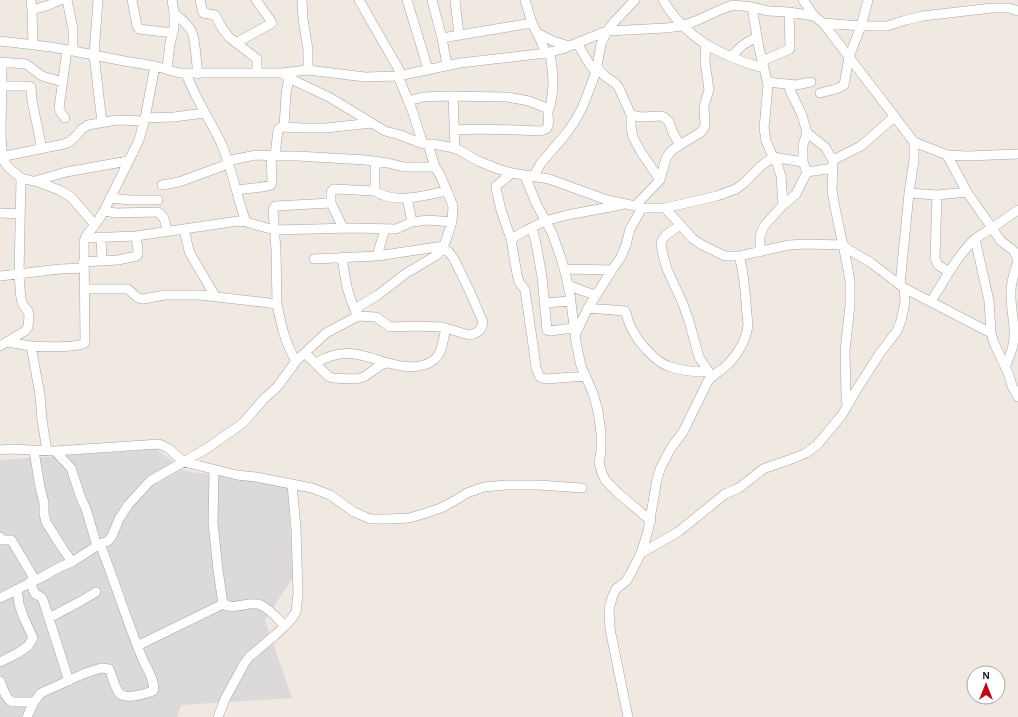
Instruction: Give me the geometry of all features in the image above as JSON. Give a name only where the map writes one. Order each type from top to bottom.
[{"type":"street","points":[[31,0],[33,45]]},
{"type":"street","points":[[32,10],[60,0]]},
{"type":"street","points":[[65,118],[60,113],[59,108],[73,30],[67,0]]},
{"type":"street","points":[[98,0],[94,55],[102,122]]},
{"type":"street","points":[[132,0],[137,26],[139,29],[173,33]]},
{"type":"street","points":[[167,70],[174,29],[172,0]]},
{"type":"street","points":[[200,0],[203,13],[215,15],[225,33],[257,59],[257,73]]},
{"type":"street","points":[[236,43],[271,24],[271,21],[256,0]]},
{"type":"street","points":[[302,0],[303,19],[308,50],[308,70]]},
{"type":"street","points":[[0,598],[72,562],[108,541],[128,505],[150,482],[206,449],[243,423],[263,400],[278,386],[296,361],[326,333],[357,313],[362,304],[378,295],[405,274],[432,259],[443,248],[452,222],[453,206],[451,198],[435,167],[408,101],[400,76],[359,0]]},
{"type":"street","points":[[407,0],[428,69]]},
{"type":"street","points":[[432,0],[447,65]]},
{"type":"street","points":[[455,0],[459,35]]},
{"type":"street","points":[[454,130],[509,129],[542,131],[546,129],[548,125],[553,88],[548,52],[532,23],[525,0]]},
{"type":"street","points":[[529,176],[566,134],[574,122],[583,106],[596,70],[601,44],[607,31],[635,0]]},
{"type":"street","points":[[663,0],[682,26],[706,44],[742,62],[762,65],[790,49],[789,12]]},
{"type":"street","points":[[803,0],[814,16],[823,23],[914,142],[947,155],[967,156],[1018,154]]},
{"type":"street","points":[[820,93],[836,89],[844,85],[849,57],[861,26],[868,0]]},
{"type":"street","points":[[0,41],[70,50],[155,66],[186,74],[257,73],[285,75],[308,70],[365,77],[400,76],[447,65],[548,52],[607,31],[682,26],[729,6],[735,5],[768,11],[789,12],[814,16]]},
{"type":"street","points":[[752,7],[762,65],[768,85],[764,128],[766,141],[781,176],[783,205]]},
{"type":"street","points":[[823,23],[861,26],[887,26],[923,16],[992,8],[1009,8],[1018,11]]},
{"type":"street","points":[[174,13],[191,31],[194,39],[198,74]]},
{"type":"street","points":[[442,38],[532,23]]},
{"type":"street","points":[[537,33],[548,39],[573,44],[590,65],[615,83],[619,88],[631,115],[633,137],[641,152],[660,180]]},
{"type":"street","points":[[732,57],[739,47],[757,37]]},
{"type":"street","points":[[575,331],[623,251],[638,207],[660,180],[666,158],[672,150],[704,128],[705,104],[709,90],[706,44]]},
{"type":"street","points":[[63,82],[42,76],[26,64],[1,62],[1,157],[9,168],[21,178],[41,183],[59,190],[71,197],[94,225]]},
{"type":"street","points":[[2,344],[67,346],[84,344],[85,238],[104,211],[139,140],[145,120],[155,66]]},
{"type":"street","points":[[186,74],[204,114],[221,145],[246,222]]},
{"type":"street","points":[[285,75],[334,100],[385,131],[426,144],[449,147],[488,165],[512,173],[549,179],[607,200],[638,207],[654,209],[664,208],[717,196],[744,183],[760,166],[773,157],[803,162]]},
{"type":"street","points":[[284,127],[286,94],[285,75]]},
{"type":"street","points":[[767,82],[796,85],[811,82]]},
{"type":"street","points":[[787,84],[802,115],[807,133],[803,145],[803,162],[807,172]]},
{"type":"street","points":[[2,86],[31,87],[32,102],[42,149]]},
{"type":"street","points":[[453,96],[455,149]]},
{"type":"street","points":[[408,101],[423,97],[507,97],[529,101],[549,109]]},
{"type":"street","points":[[1,157],[66,143],[75,137],[86,125],[117,120],[145,120],[204,114]]},
{"type":"street","points":[[631,115],[641,117],[664,117],[669,122],[680,145]]},
{"type":"street","points":[[760,252],[760,236],[764,226],[783,205],[796,194],[807,172],[833,164],[861,146],[894,117]]},
{"type":"street","points":[[236,190],[262,187],[271,184],[273,155],[278,130],[281,127],[326,128],[372,123]]},
{"type":"street","points":[[807,133],[825,147],[833,164],[832,190],[849,275],[850,291],[845,351],[846,396],[848,404]]},
{"type":"street","points":[[641,553],[678,532],[724,494],[739,488],[763,469],[806,453],[817,445],[842,415],[880,353],[897,331],[901,320],[905,302],[902,286],[909,193],[914,160],[914,142]]},
{"type":"street","points":[[162,184],[179,182],[228,163],[256,155],[344,159],[391,164],[404,167],[435,167]]},
{"type":"street","points":[[947,155],[967,192],[1001,241],[1014,251],[1018,261],[1014,272],[1011,291],[1014,324],[1013,347],[1005,367]]},
{"type":"street","points":[[35,181],[66,172],[128,161]]},
{"type":"street","points":[[375,162],[375,191]]},
{"type":"street","points":[[512,173],[496,186],[496,188],[501,210],[511,240],[519,282],[525,290],[538,374],[546,380],[586,376]]},
{"type":"street","points":[[529,176],[536,203],[552,232],[568,285],[581,366],[595,398],[599,417],[601,445],[599,463],[602,473],[606,480],[618,493],[651,521]]},
{"type":"street","points":[[2,344],[25,331],[29,324],[29,314],[21,299],[19,275],[21,178]]},
{"type":"street","points":[[343,228],[331,203],[331,192],[334,189],[375,191],[382,195],[407,198],[448,191]]},
{"type":"street","points":[[909,193],[937,195],[967,192]]},
{"type":"street","points":[[937,195],[935,258],[938,265],[949,272]]},
{"type":"street","points":[[110,198],[158,200]]},
{"type":"street","points":[[407,198],[412,222]]},
{"type":"street","points":[[296,361],[290,351],[283,333],[277,304],[276,250],[273,210],[275,206],[331,203]]},
{"type":"street","points":[[511,240],[545,221],[567,215],[626,204]]},
{"type":"street","points":[[664,208],[693,240],[725,256],[739,256],[789,245],[843,245],[870,262],[902,286],[991,333]]},
{"type":"street","points":[[931,302],[949,272],[966,248],[975,239],[1018,210]]},
{"type":"street","points":[[104,211],[116,213],[158,212],[164,218],[167,231]]},
{"type":"street","points":[[0,213],[20,214]]},
{"type":"street","points":[[85,238],[136,236],[236,221],[246,222],[274,230],[343,228],[398,229],[412,222],[428,220],[452,222]]},
{"type":"street","points":[[680,225],[666,235],[662,240],[662,255],[683,304],[699,357],[710,374]]},
{"type":"street","points":[[184,228],[189,252],[215,296]]},
{"type":"street","points":[[532,228],[539,254],[547,330],[575,331]]},
{"type":"street","points":[[377,256],[386,229]]},
{"type":"street","points":[[0,276],[19,275],[137,256],[138,250],[136,236]]},
{"type":"street","points":[[101,237],[102,261]]},
{"type":"street","points":[[975,239],[989,301],[991,333],[1012,386],[1018,397]]},
{"type":"street","points":[[314,259],[377,256],[443,248],[449,252],[454,259],[483,322],[478,332],[472,335],[446,328],[417,326],[390,328],[379,318],[357,313]]},
{"type":"street","points":[[588,308],[627,313],[629,323],[638,340],[648,351],[664,364],[669,367],[682,370],[710,374],[727,365],[732,360],[745,339],[747,331],[748,324],[744,280],[739,256]]},
{"type":"street","points":[[342,257],[348,296],[357,313]]},
{"type":"street","points":[[564,269],[612,270]]},
{"type":"street","points":[[568,285],[583,292],[596,295]]},
{"type":"street","points":[[84,289],[128,289],[138,298],[143,299],[159,296],[200,295],[277,304]]},
{"type":"street","points":[[544,303],[570,301]]},
{"type":"street","points":[[316,364],[323,359],[332,356],[350,353],[363,355],[401,366],[418,366],[438,357],[446,328]]},
{"type":"street","points":[[27,717],[34,702],[41,693],[83,674],[101,668],[109,669],[119,693],[125,696],[153,691],[155,687],[128,624],[120,596],[81,498],[71,468],[51,451],[42,420],[40,395],[31,346]]},
{"type":"street","points":[[305,353],[328,376],[332,378],[359,379],[387,363]]},
{"type":"street","points":[[628,717],[610,629],[609,608],[616,590],[626,582],[641,553],[651,521],[657,479],[661,467],[671,448],[683,432],[698,403],[710,374]]},
{"type":"street","points":[[0,450],[51,451],[159,444],[168,448],[184,462],[237,475],[256,477],[318,490],[330,495],[354,512],[370,519],[409,518],[441,508],[467,493],[484,486],[532,485],[582,488]]},
{"type":"street","points":[[34,451],[46,522],[72,562]]},
{"type":"street","points":[[214,470],[213,523],[218,570],[224,604]]},
{"type":"street","points":[[218,717],[225,699],[249,657],[285,626],[296,612],[298,594],[296,530],[292,484]]},
{"type":"street","points":[[0,538],[2,540],[11,540],[32,581],[35,594],[43,600],[69,681]]},
{"type":"street","points":[[0,662],[28,646],[33,638],[22,616],[17,589]]},
{"type":"street","points":[[49,618],[96,592]]},
{"type":"street","points":[[137,646],[224,604]]},
{"type":"street","points":[[224,604],[225,606],[236,607],[259,604],[266,608],[285,626]]},
{"type":"street","points":[[0,681],[7,699],[10,701],[34,702]]},
{"type":"shaded area","points":[[156,449],[185,471],[288,485],[293,577],[265,620],[292,698],[181,705],[177,717],[0,717],[0,460]]}]
